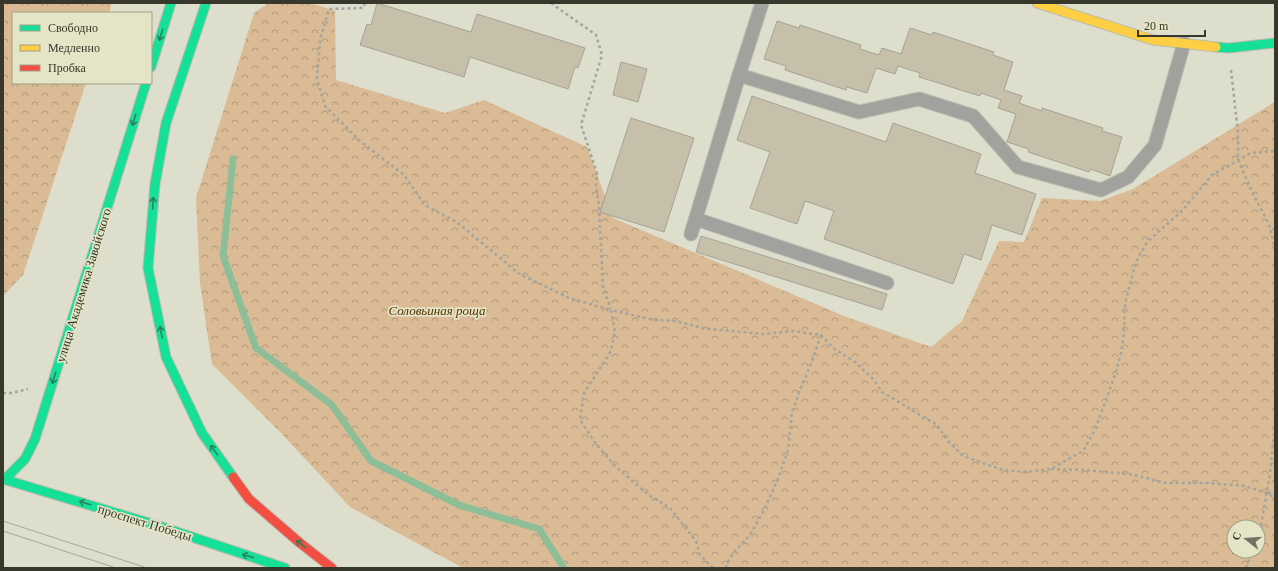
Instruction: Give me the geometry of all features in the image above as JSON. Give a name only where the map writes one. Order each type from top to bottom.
[{"type":"street","points":[[152,63],[171,3]]},
{"type":"street","points":[[206,3],[166,123],[155,184],[148,268],[166,357],[202,433],[249,499],[300,543],[332,568]]},
{"type":"street","points":[[1038,3],[1153,40],[1229,48],[1275,43]]},
{"type":"street","name":"улица Академика Завойского","points":[[4,479],[25,459],[35,439],[146,84]]},
{"type":"street","name":"проспект Победы","points":[[4,479],[159,526],[286,568]]},
{"type":"lane","points":[[691,234],[762,3]]},
{"type":"lane","points":[[739,75],[858,112],[920,99],[950,108],[972,116],[1018,167],[1101,190],[1128,177],[1155,145],[1184,43]]},
{"type":"lane","points":[[696,218],[887,282]]},
{"type":"path","points":[[365,3],[362,8],[329,10],[320,40],[317,79],[325,106],[360,140],[404,175],[425,205],[458,223],[518,273],[568,298],[654,320],[675,321],[707,329],[766,334],[793,331],[821,335],[833,348],[855,362],[874,380],[882,392],[937,425],[947,440],[963,456],[1002,470],[1025,472],[1050,469],[1083,470],[1130,474],[1166,483],[1208,483],[1244,486],[1267,493],[1275,498]]},
{"type":"path","points":[[551,3],[596,35],[602,55],[581,125],[597,174],[596,186],[599,206],[603,288],[611,310],[615,331],[611,351],[584,393],[580,420],[596,444],[616,467],[650,496],[670,508],[696,541],[700,555],[713,568]]},
{"type":"path","points":[[1229,48],[1238,133],[1238,160],[1254,196],[1269,224],[1275,249]]},
{"type":"path","points":[[1050,469],[1083,451],[1094,430],[1116,375],[1124,332],[1124,304],[1136,262],[1147,242],[1183,210],[1212,175],[1251,153],[1275,151]]},
{"type":"path","points":[[726,568],[727,563],[735,551],[750,535],[764,510],[778,479],[788,450],[792,413],[798,393],[812,361],[821,335]]},
{"type":"path","points":[[1262,519],[1267,493],[1275,423]]},
{"type":"path","points":[[1267,493],[1275,492]]},
{"type":"green space","points":[[3,3],[112,3],[109,12],[12,12],[12,84],[86,84],[23,275],[3,296]]},
{"type":"green space","name":"Соловьиная роща","points":[[269,3],[311,3],[335,11],[336,80],[445,113],[484,100],[587,147],[613,218],[844,316],[931,347],[962,321],[999,241],[1024,242],[1042,198],[1100,201],[1133,189],[1275,102],[1275,568],[463,568],[350,507],[283,435],[212,364],[200,283],[196,198],[254,13]]},
{"type":"building","points":[[377,3],[471,32],[477,14],[585,48],[578,68],[575,67],[568,89],[470,57],[464,77],[360,45],[367,24],[371,25]]},
{"type":"building","points":[[777,21],[799,28],[800,25],[861,45],[860,49],[879,55],[882,48],[901,54],[910,28],[932,35],[933,32],[994,52],[993,55],[1013,62],[1004,90],[1022,96],[1019,103],[1042,111],[1042,108],[1103,128],[1102,131],[1122,137],[1110,176],[1090,169],[1089,172],[1028,152],[1029,149],[1007,142],[1016,114],[998,108],[1001,100],[981,93],[980,96],[919,77],[920,73],[898,66],[895,74],[876,68],[867,93],[847,87],[846,90],[785,70],[786,66],[764,59]]},
{"type":"building","points":[[621,62],[647,69],[638,102],[613,95]]},
{"type":"building","points":[[752,96],[886,142],[893,123],[981,154],[975,173],[1036,194],[1022,235],[992,225],[981,260],[964,254],[953,284],[824,239],[834,211],[805,201],[797,224],[750,208],[770,152],[737,140]]},
{"type":"building","points":[[631,118],[694,138],[664,232],[600,212]]},
{"type":"building","points":[[701,236],[887,294],[882,310],[696,252]]},
{"type":"waterway","points":[[233,159],[223,256],[256,348],[332,405],[371,461],[459,505],[539,529],[564,568]]},
{"type":"tram line","points":[[3,521],[147,568]]},
{"type":"tram line","points":[[3,531],[116,568]]},
{"type":"traffic: fast","points":[[152,64],[171,3]]},
{"type":"traffic: fast","points":[[206,3],[166,123],[155,184],[148,268],[166,357],[202,433],[233,477]]},
{"type":"traffic: fast","points":[[1216,47],[1229,48],[1275,43]]},
{"type":"traffic: fast","points":[[5,479],[25,459],[35,439],[146,84]]},
{"type":"traffic: fast","points":[[3,479],[159,526],[285,568]]},
{"type":"traffic: slow","points":[[1037,3],[1153,40],[1216,47]]},
{"type":"traffic: jam","points":[[233,477],[249,499],[300,543],[332,568]]}]
